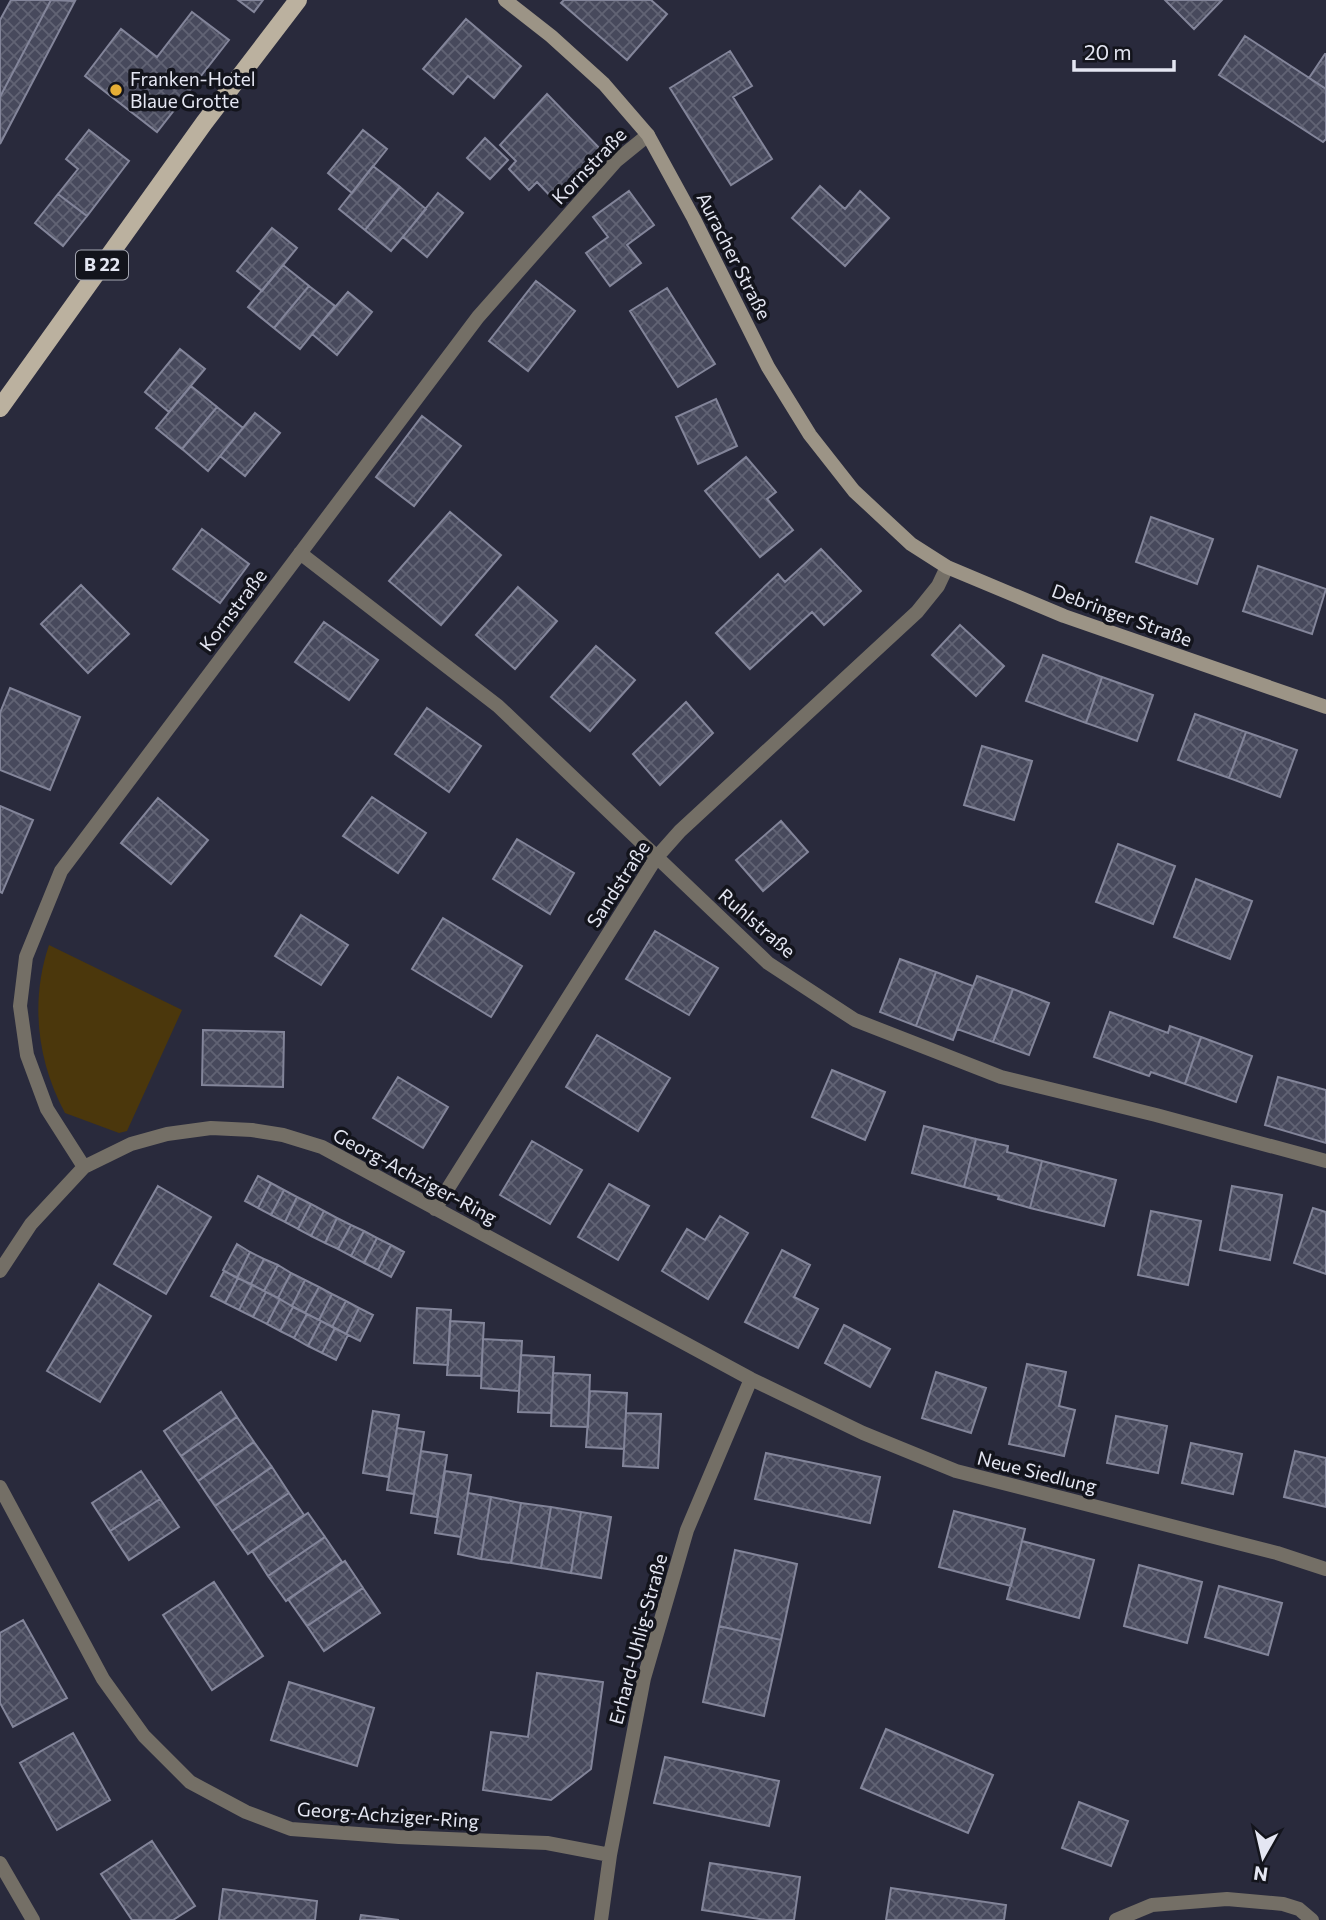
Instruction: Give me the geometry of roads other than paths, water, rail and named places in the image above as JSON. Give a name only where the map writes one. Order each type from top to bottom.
[{"type":"main road","name":"B 22","points":[[0,408],[204,123],[298,0]]},
{"type":"street","name":"Auracher Straße","points":[[505,0],[551,36],[604,84],[648,135],[694,219],[768,367],[810,435],[854,491],[911,544]]},
{"type":"street","name":"Kornstraße","points":[[84,1167],[47,1108],[26,1055],[20,1006],[26,957],[61,871],[478,317],[616,161],[648,135]]},
{"type":"street","name":"Debringer Straße","points":[[911,544],[947,567],[1064,616],[1326,707]]},
{"type":"street","name":"Ruhlstraße","points":[[300,553],[498,706],[768,963],[855,1020],[1001,1077],[1326,1161]]},
{"type":"street","name":"Sandstraße","points":[[435,1209],[656,858],[680,831],[917,612],[938,586],[947,567]]},
{"type":"street","name":"Georg-Achziger-Ring","points":[[0,1271],[31,1224],[84,1167],[131,1144],[167,1134],[211,1128],[252,1130],[283,1135],[322,1147],[751,1379]]},
{"type":"street","name":"Neue Siedlung","points":[[751,1379],[863,1433],[956,1471],[1263,1549],[1326,1569]]},
{"type":"street","name":"Erhard-Uhlig-Straße","points":[[601,1920],[610,1855],[644,1678],[687,1530],[751,1379]]},
{"type":"street","name":"Georg-Achziger-Ring","points":[[0,1487],[103,1679],[144,1736],[190,1782],[246,1812],[291,1829],[547,1843],[610,1855]]},
{"type":"street","points":[[0,1863],[33,1920]]},
{"type":"street","points":[[1116,1920],[1152,1905],[1227,1899],[1283,1904],[1299,1909],[1312,1920]]},
{"type":"place","name":"Franken-Hotel Blaue Grotte","points":[[116,90]]}]
